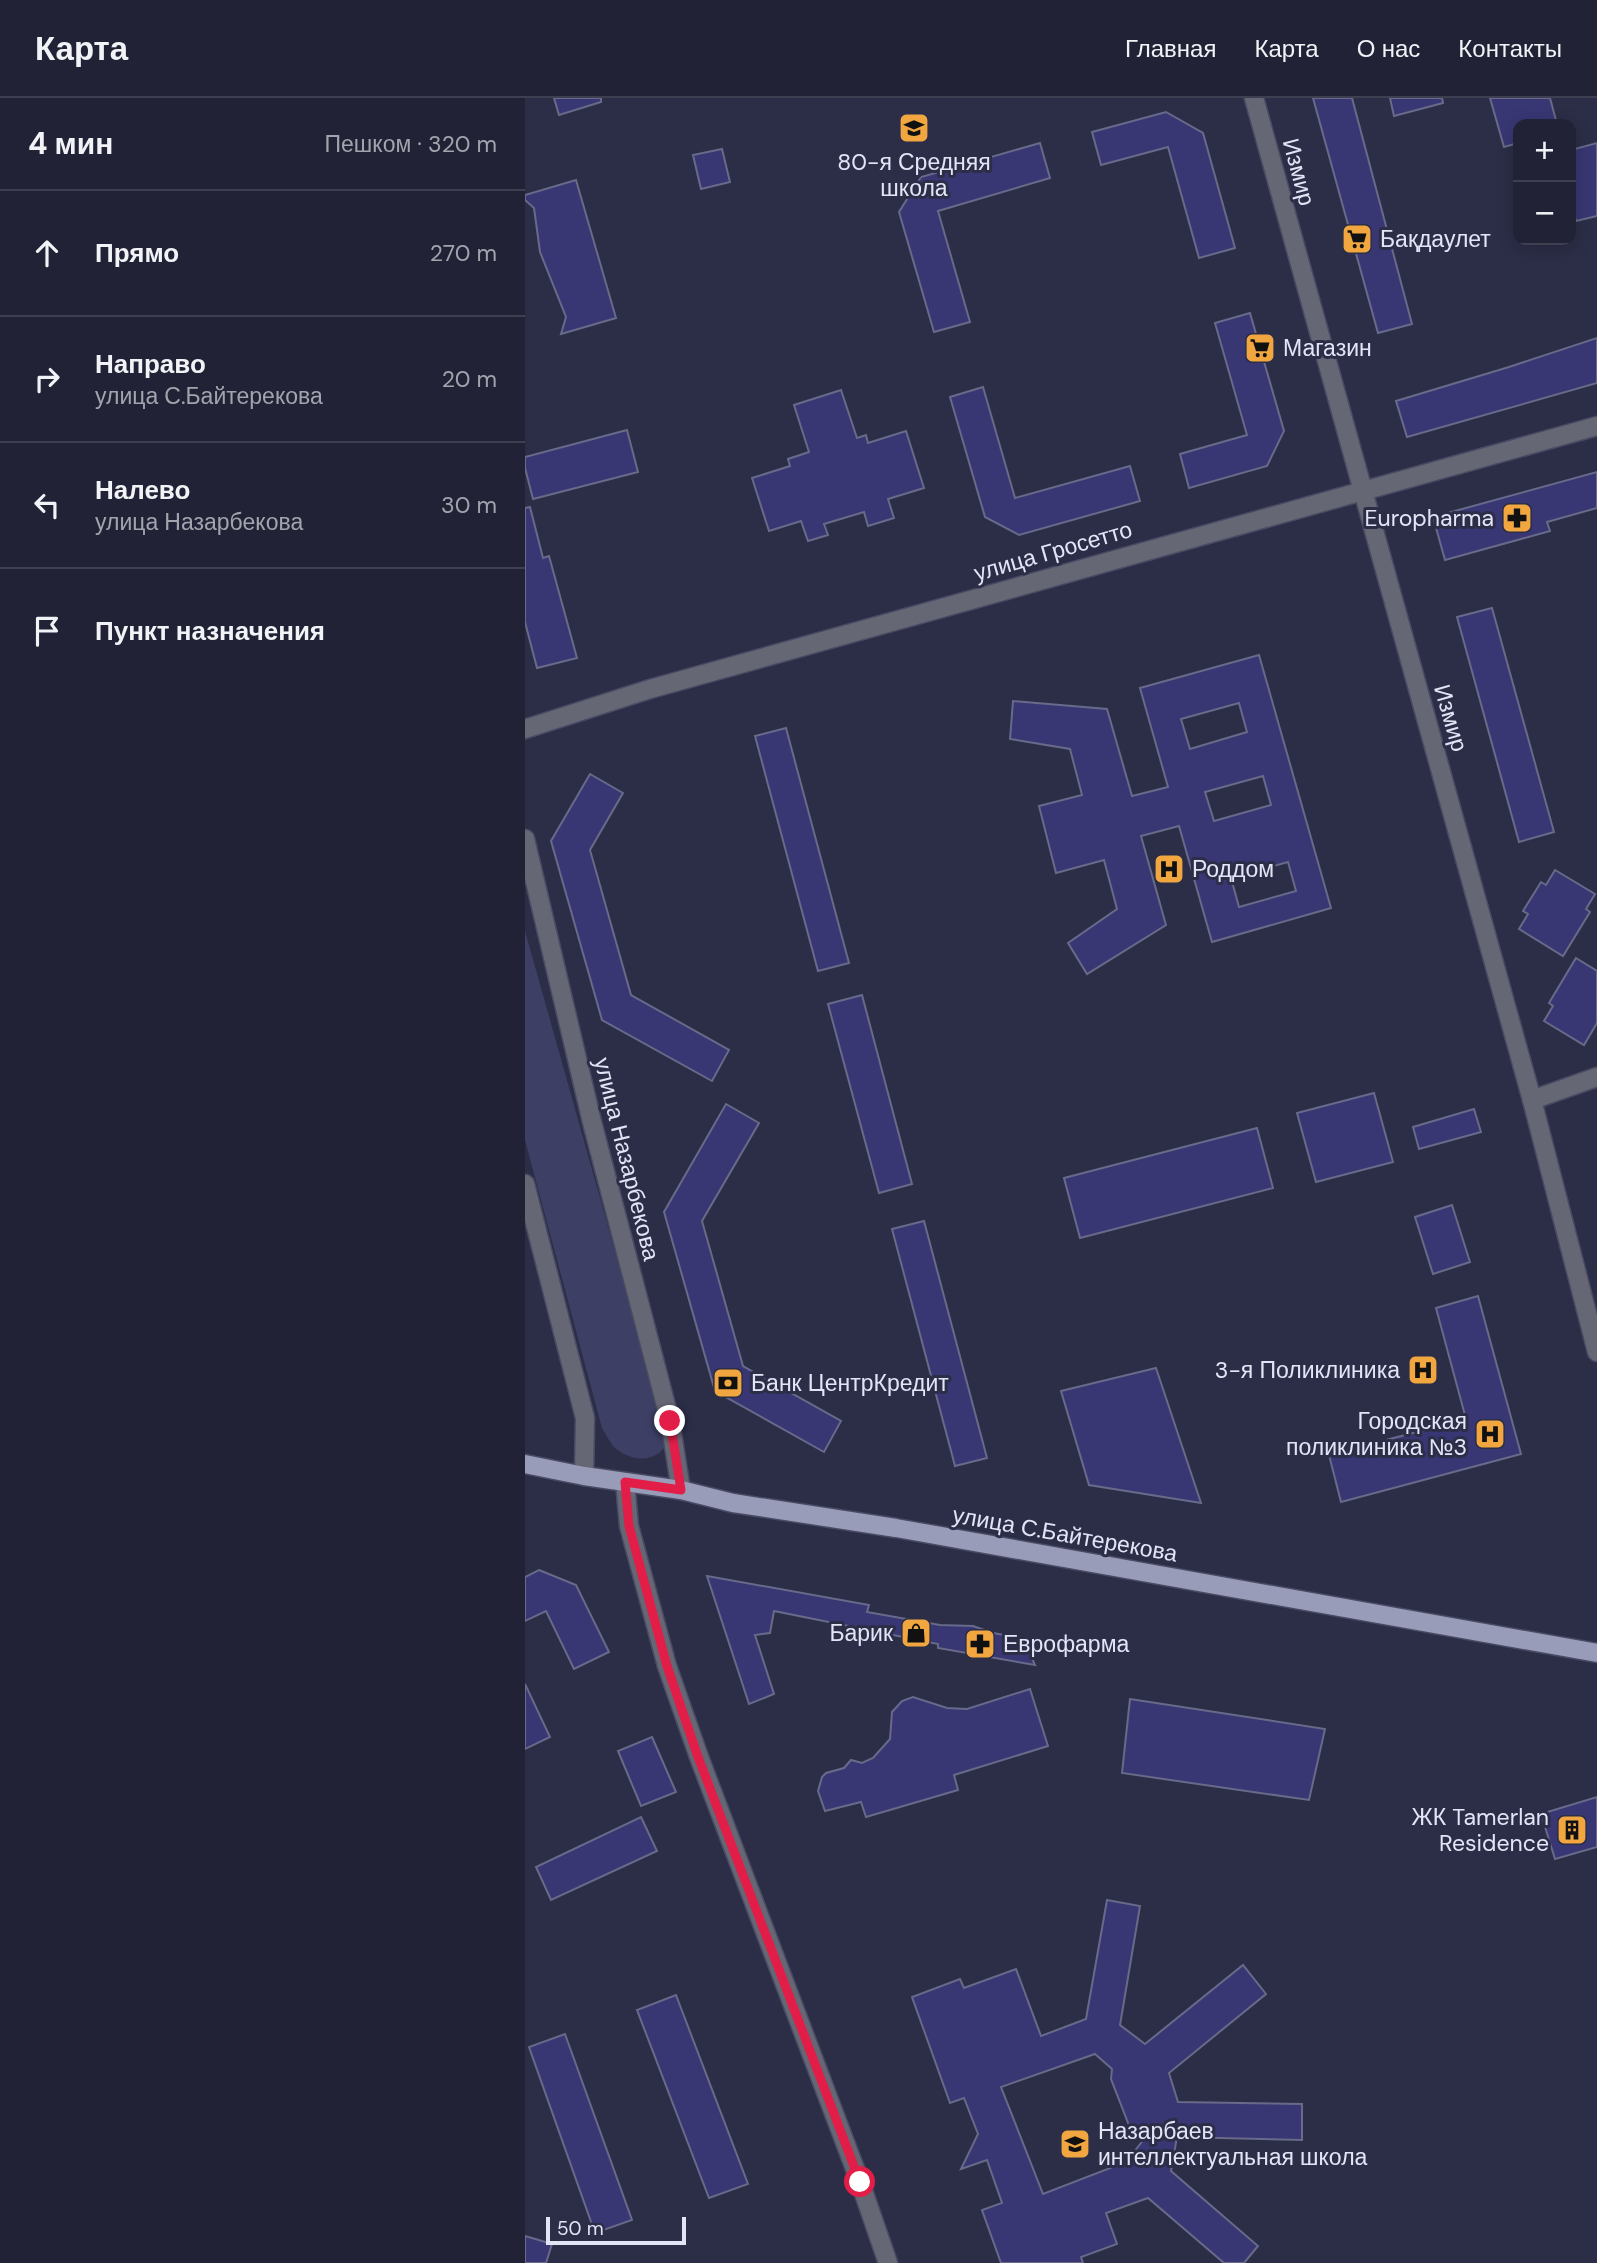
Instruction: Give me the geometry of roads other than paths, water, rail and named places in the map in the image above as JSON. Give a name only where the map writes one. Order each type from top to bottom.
[{"type":"main road","name":"улица С.Байтерекова","points":[[525,1464],[584,1476],[681,1490],[733,1503],[896,1528],[1597,1653]]},
{"type":"street","name":"Измир","points":[[1254,98],[1532,1100],[1597,1352]]},
{"type":"street","name":"улица Гросетто","points":[[525,729],[650,689],[1597,426]]},
{"type":"street","name":"улица Назарбекова","points":[[525,839],[591,1122],[670,1421],[681,1490]]},
{"type":"street","points":[[1532,1100],[1597,1077]]},
{"type":"street","points":[[525,1184],[585,1418],[584,1476]]},
{"type":"street","points":[[625,1482],[629,1526],[667,1666],[698,1757],[860,2182],[888,2263]]},
{"type":"place","name":"80-я Средняя школа","points":[[914,128]]},
{"type":"place","name":"Бақдаулет","points":[[1357,239]]},
{"type":"place","name":"Магазин","points":[[1260,348]]},
{"type":"place","name":"Europharma","points":[[1517,518]]},
{"type":"place","name":"Роддом","points":[[1169,869]]},
{"type":"place","name":"3-я Поликлиника","points":[[1423,1370]]},
{"type":"place","name":"Банк ЦентрКредит","points":[[728,1383]]},
{"type":"place","name":"Городская поликлиника №3","points":[[1490,1434]]},
{"type":"place","name":"Барик","points":[[916,1633]]},
{"type":"place","name":"Еврофарма","points":[[980,1644]]},
{"type":"place","name":"ЖК Tamerlan Residence","points":[[1572,1830]]},
{"type":"place","name":"Назарбаев интеллектуальная школа","points":[[1075,2144]]}]
